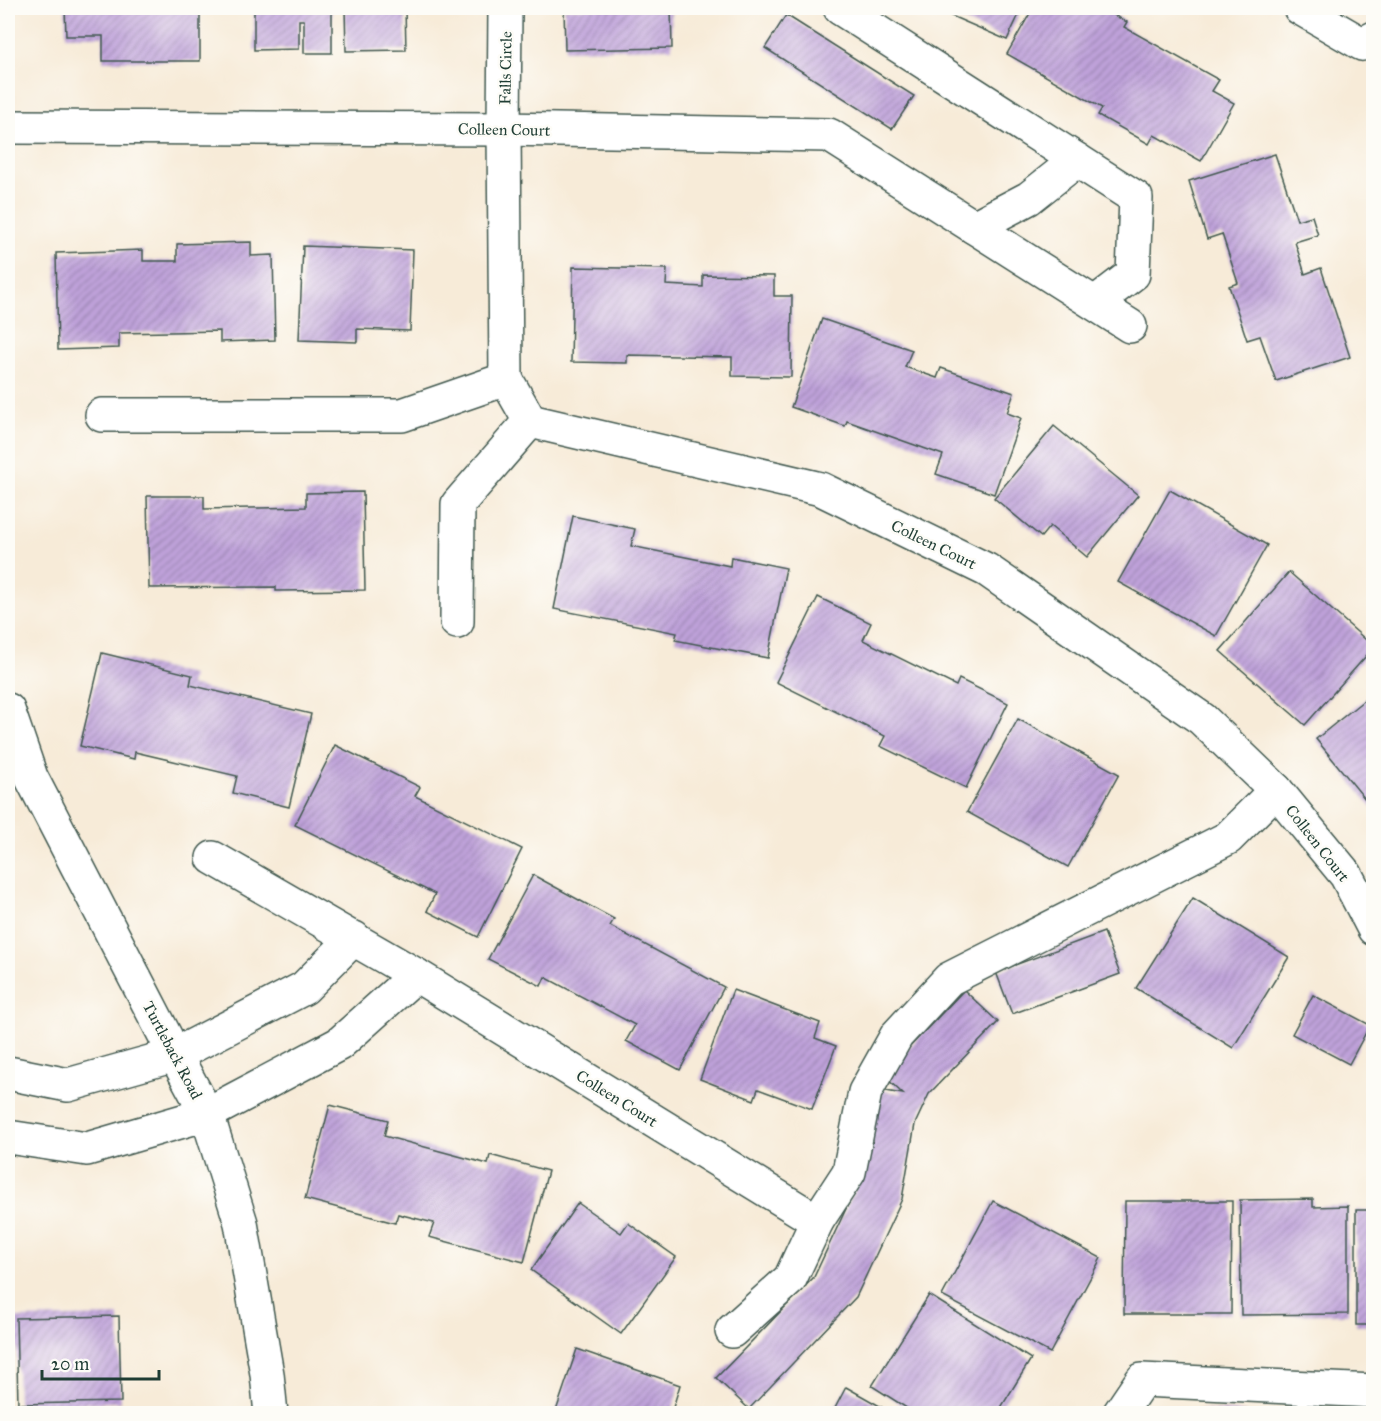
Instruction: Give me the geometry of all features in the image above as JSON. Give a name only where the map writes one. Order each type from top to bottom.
[{"type":"street","name":"Falls Circle","points":[[505,8],[506,379]]},
{"type":"street","points":[[840,8],[1136,198],[1132,274],[1095,303]]},
{"type":"street","points":[[1300,8],[1362,44],[1374,38]]},
{"type":"street","name":"Colleen Court","points":[[8,127],[504,129],[829,135],[1131,326]]},
{"type":"street","points":[[974,227],[1029,198],[1077,160]]},
{"type":"street","points":[[102,415],[402,415],[506,379],[530,421],[458,504],[456,622]]},
{"type":"street","name":"Colleen Court","points":[[530,421],[821,489],[987,570],[1202,719],[1276,790],[1346,876],[1374,929]]},
{"type":"street","name":"Turtleback Road","points":[[8,710],[31,777],[207,1114],[241,1223],[267,1374],[271,1413]]},
{"type":"street","name":"Colleen Court","points":[[732,1331],[790,1279],[817,1221],[849,1172],[865,1092],[897,1035],[949,979],[1228,838],[1276,790]]},
{"type":"street","name":"Colleen Court","points":[[213,858],[416,975],[817,1221]]},
{"type":"street","points":[[8,1073],[68,1084],[175,1055],[304,988],[354,938]]},
{"type":"street","points":[[8,1137],[87,1149],[207,1114],[339,1044],[416,975]]},
{"type":"street","points":[[1119,1413],[1143,1380],[1374,1390]]},
{"type":"building","points":[[65,8],[200,8],[200,61],[103,61],[103,36],[66,36]]},
{"type":"building","points":[[254,8],[332,8],[332,53],[304,53],[304,20],[299,20],[299,49],[254,50]]},
{"type":"building","points":[[345,8],[405,8],[406,50],[346,51]]},
{"type":"building","points":[[564,8],[671,8],[672,48],[565,50]]},
{"type":"building","points":[[933,8],[1022,8],[1007,40]]},
{"type":"building","points":[[1033,8],[1101,8],[1127,22],[1124,27],[1219,80],[1212,91],[1234,103],[1201,161],[1154,135],[1149,144],[1098,115],[1102,108],[1007,54]]},
{"type":"building","points":[[786,15],[914,96],[892,129],[765,48]]},
{"type":"building","points":[[1275,154],[1297,220],[1312,216],[1318,235],[1295,242],[1305,274],[1321,268],[1350,357],[1276,381],[1260,336],[1247,340],[1229,286],[1238,283],[1222,234],[1207,239],[1189,181]]},
{"type":"building","points":[[251,242],[251,256],[273,255],[275,340],[220,342],[220,331],[119,333],[119,348],[58,350],[56,253],[143,250],[143,261],[177,261],[177,244]]},
{"type":"building","points":[[303,246],[413,250],[410,331],[357,329],[357,342],[299,340]]},
{"type":"building","points":[[573,267],[667,269],[666,285],[703,287],[703,275],[774,276],[774,296],[792,296],[791,377],[732,376],[732,357],[627,355],[627,363],[571,362]]},
{"type":"building","points":[[822,319],[912,350],[905,367],[937,378],[941,368],[1014,393],[1007,413],[1021,418],[994,494],[936,474],[943,455],[847,421],[845,426],[791,407]]},
{"type":"building","points":[[1054,426],[1138,495],[1087,557],[1050,526],[1041,537],[994,498]]},
{"type":"building","points":[[1170,490],[1267,545],[1216,636],[1118,582]]},
{"type":"building","points":[[363,492],[365,590],[276,591],[276,587],[149,588],[147,496],[204,496],[204,509],[306,507],[306,493]]},
{"type":"building","points":[[573,516],[635,529],[631,546],[730,566],[731,557],[786,568],[768,658],[675,640],[677,633],[554,609]]},
{"type":"building","points":[[1289,572],[1374,647],[1305,725],[1220,651]]},
{"type":"building","points":[[818,597],[871,623],[863,640],[956,686],[959,679],[1008,703],[966,788],[880,746],[885,736],[776,682]]},
{"type":"building","points":[[102,653],[192,675],[190,685],[311,714],[289,807],[233,793],[237,776],[135,752],[134,759],[80,746]]},
{"type":"building","points":[[1374,692],[1374,810],[1316,739]]},
{"type":"building","points":[[1018,719],[1119,774],[1068,867],[967,812]]},
{"type":"building","points":[[335,745],[420,787],[415,796],[522,849],[478,937],[427,911],[435,894],[295,825]]},
{"type":"building","points":[[533,875],[614,919],[610,926],[724,987],[680,1070],[626,1041],[635,1025],[545,977],[541,986],[488,959]]},
{"type":"building","points":[[1193,898],[1289,957],[1233,1048],[1136,988]]},
{"type":"building","points":[[1104,932],[1120,974],[1012,1014],[996,972]]},
{"type":"building","points":[[733,990],[820,1023],[815,1038],[836,1046],[812,1109],[758,1089],[754,1100],[700,1079]]},
{"type":"building","points":[[964,990],[998,1022],[929,1094],[915,1124],[902,1199],[856,1297],[749,1409],[716,1378],[814,1277],[859,1181],[875,1089],[903,1094],[883,1075]]},
{"type":"building","points":[[1313,995],[1370,1025],[1349,1064],[1292,1034]]},
{"type":"building","points":[[330,1105],[388,1120],[384,1136],[488,1164],[490,1155],[548,1171],[524,1262],[429,1237],[434,1223],[398,1214],[395,1223],[305,1199]]},
{"type":"building","points":[[1313,1199],[1313,1207],[1348,1206],[1348,1314],[1241,1315],[1240,1200]]},
{"type":"building","points":[[993,1201],[1101,1258],[1050,1353],[942,1296]]},
{"type":"building","points":[[1125,1201],[1232,1201],[1231,1314],[1124,1314]]},
{"type":"building","points":[[578,1203],[621,1233],[628,1223],[676,1257],[621,1334],[531,1270]]},
{"type":"building","points":[[1356,1210],[1374,1210],[1374,1325],[1356,1325]]},
{"type":"building","points":[[929,1295],[1031,1359],[997,1414],[916,1414],[872,1386]]},
{"type":"building","points":[[119,1316],[121,1402],[18,1404],[16,1318]]},
{"type":"building","points":[[577,1349],[680,1385],[671,1414],[555,1414]]},
{"type":"building","points":[[846,1387],[894,1414],[832,1414]]},
{"type":"building","points":[[1199,1410],[1246,1412],[1246,1414],[1199,1414]]}]
